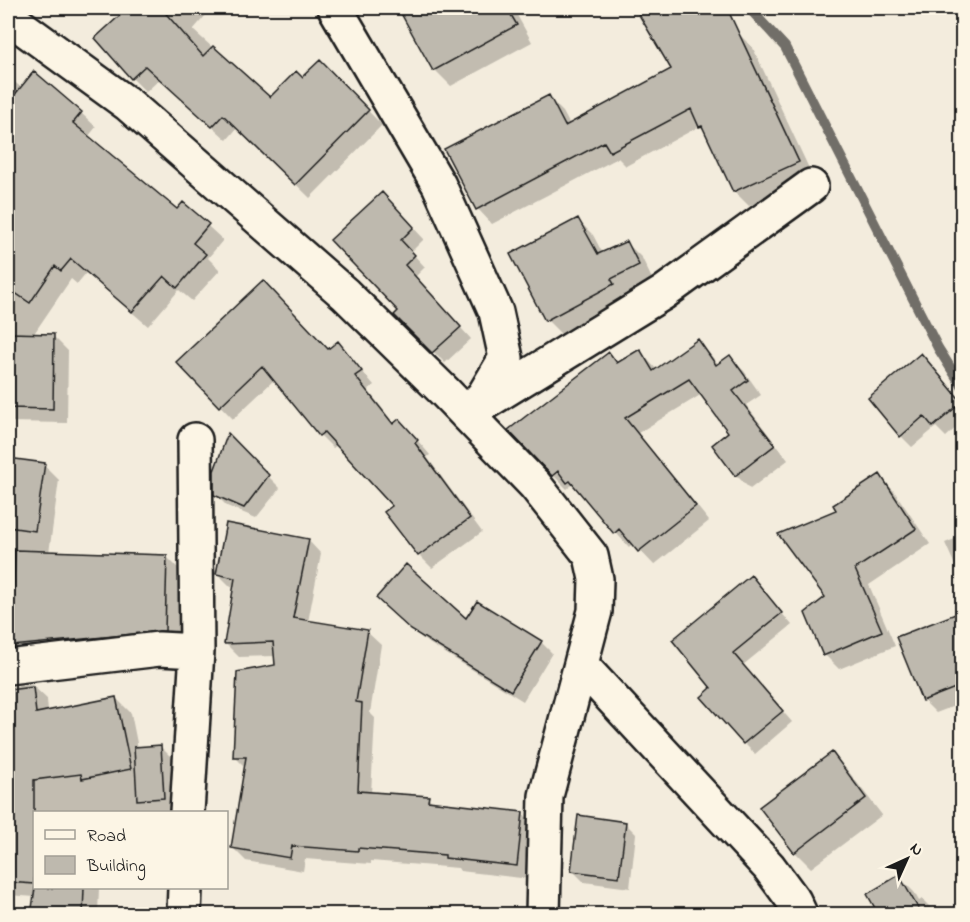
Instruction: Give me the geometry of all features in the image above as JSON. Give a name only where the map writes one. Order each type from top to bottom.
[{"type":"street","points":[[338,9],[439,185],[496,312],[506,357],[484,395],[466,414]]},
{"type":"street","points":[[8,17],[129,105],[345,294],[535,484],[591,556],[596,579],[595,611],[546,796],[543,915]]},
{"type":"street","points":[[466,414],[663,293],[811,186]]},
{"type":"street","points":[[187,811],[197,651],[195,440]]},
{"type":"street","points":[[8,667],[159,649],[197,651]]},
{"type":"street","points":[[582,666],[770,867],[794,901],[800,915]]},
{"type":"street","points":[[184,915],[185,889]]},
{"type":"building","points":[[128,8],[161,8],[203,56],[213,46],[270,97],[296,71],[302,77],[320,60],[369,110],[295,185],[223,115],[212,127],[145,66],[131,79],[95,38]]},
{"type":"building","points":[[398,8],[507,8],[517,25],[433,71]]},
{"type":"building","points":[[635,8],[727,8],[799,162],[733,192],[702,126],[699,127],[691,109],[610,152],[604,142],[476,210],[444,149],[549,95],[565,126],[671,69]]},
{"type":"building","points":[[34,71],[82,112],[73,123],[177,209],[183,202],[209,224],[193,243],[206,254],[177,288],[164,276],[132,312],[71,259],[61,271],[55,266],[30,303],[8,288],[8,103]]},
{"type":"building","points":[[382,192],[414,227],[401,240],[415,255],[405,265],[461,327],[432,353],[394,315],[398,311],[330,240]]},
{"type":"building","points":[[578,218],[598,254],[627,241],[639,265],[611,279],[614,284],[545,321],[510,254]]},
{"type":"building","points":[[263,280],[328,349],[338,341],[362,371],[355,376],[393,424],[399,419],[418,440],[415,443],[470,518],[418,556],[384,512],[392,506],[324,432],[319,436],[262,366],[219,407],[176,362]]},
{"type":"building","points":[[8,333],[54,334],[53,409],[8,408]]},
{"type":"building","points":[[698,339],[716,365],[730,355],[748,380],[733,391],[775,445],[735,476],[712,445],[728,432],[689,379],[625,418],[696,506],[638,552],[619,529],[614,534],[570,481],[567,483],[558,471],[552,476],[508,430],[609,352],[617,363],[640,349],[653,371]]},
{"type":"building","points":[[921,353],[962,402],[933,427],[924,416],[900,437],[868,398]]},
{"type":"building","points":[[228,433],[269,475],[244,508],[214,495],[214,471]]},
{"type":"building","points":[[8,458],[45,463],[35,531],[8,527]]},
{"type":"building","points":[[880,474],[916,529],[855,569],[882,631],[823,656],[805,613],[825,597],[778,534],[836,510],[833,505]]},
{"type":"building","points":[[226,523],[309,539],[293,618],[368,630],[356,702],[362,703],[358,791],[429,796],[428,801],[523,812],[517,866],[445,858],[445,855],[358,848],[358,851],[292,846],[290,858],[231,848],[246,757],[233,757],[237,672],[275,665],[273,642],[224,644],[235,578],[216,574]]},
{"type":"building","points":[[15,550],[167,555],[165,631],[12,646]]},
{"type":"building","points":[[406,564],[466,618],[477,601],[542,641],[511,691],[411,630],[376,598]]},
{"type":"building","points":[[751,575],[782,613],[733,653],[783,711],[743,744],[701,697],[711,688],[672,640]]},
{"type":"building","points":[[963,611],[963,685],[922,701],[896,637]]},
{"type":"building","points":[[33,687],[36,713],[116,697],[131,769],[82,779],[81,774],[34,780],[33,884],[8,882],[8,690]]},
{"type":"building","points":[[161,745],[164,798],[137,800],[134,747]]},
{"type":"building","points":[[832,752],[866,798],[794,853],[759,807]]},
{"type":"building","points":[[578,815],[626,822],[619,877],[571,871]]},
{"type":"building","points":[[899,875],[922,915],[879,915],[867,894]]},
{"type":"building","points":[[35,889],[84,889],[83,915],[31,915]]},
{"type":"waterway","points":[[749,8],[785,47],[938,348],[962,386]]}]
